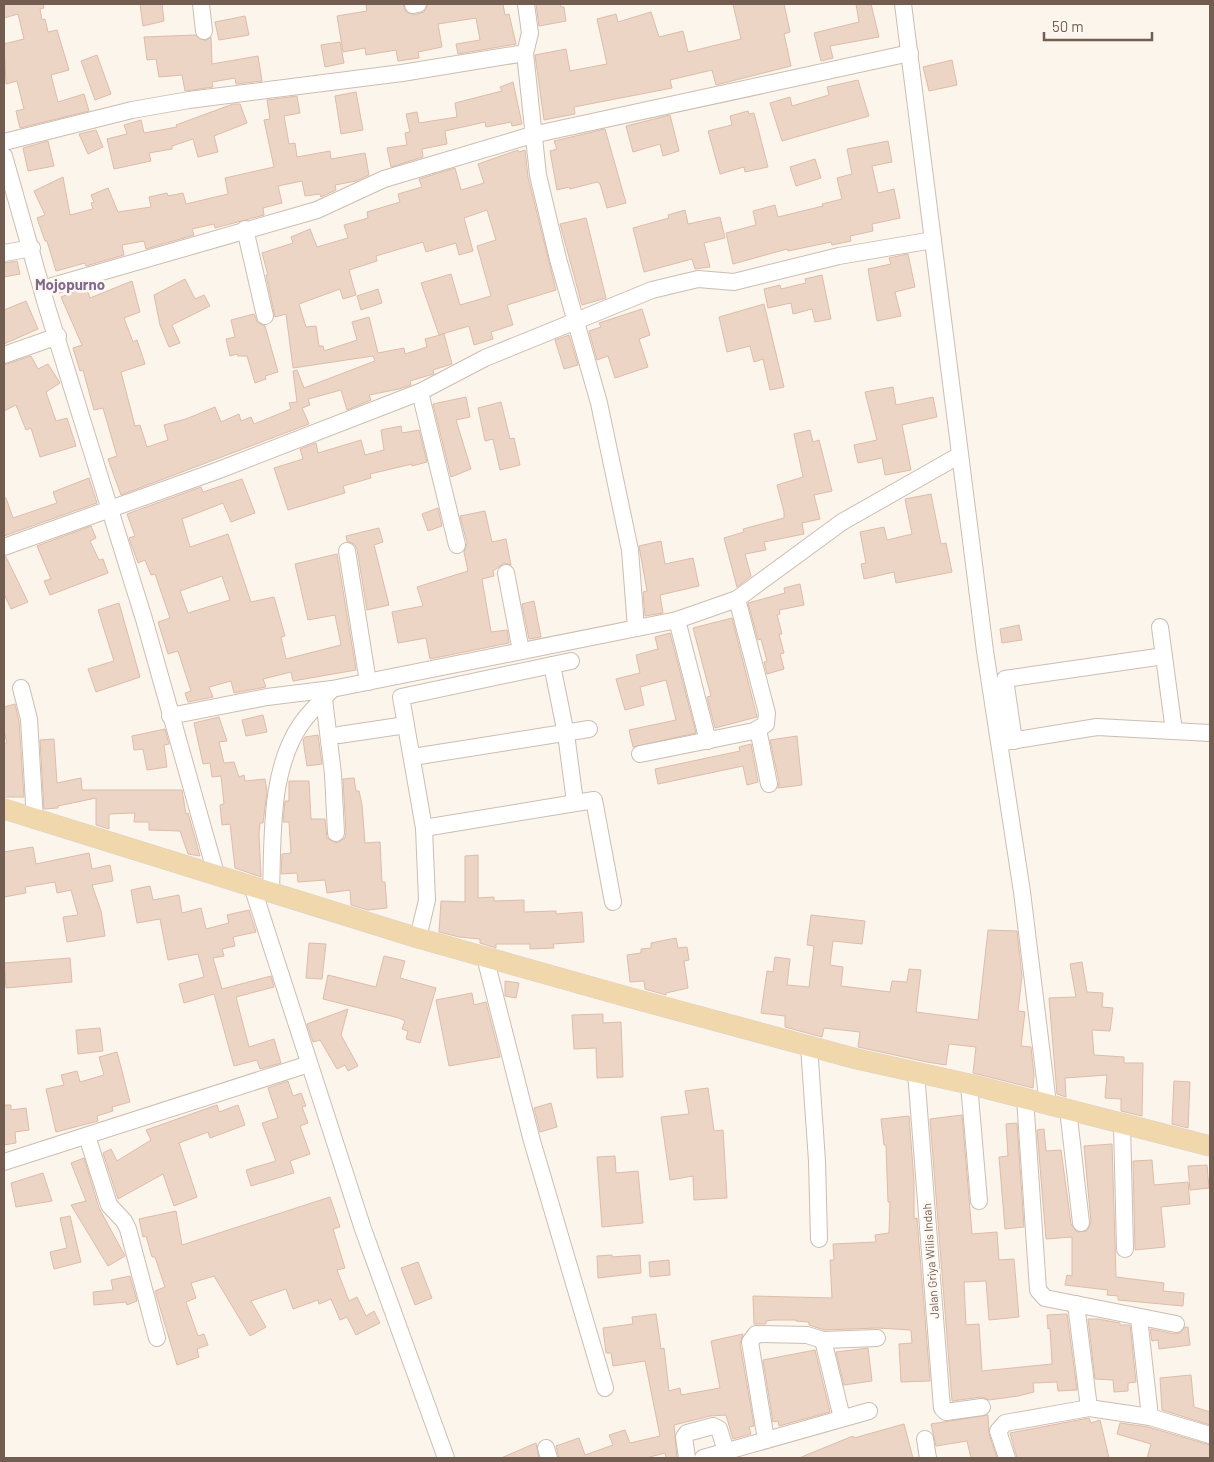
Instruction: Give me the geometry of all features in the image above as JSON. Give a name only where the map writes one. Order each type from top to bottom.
[{"type":"main road","points":[[4,809],[418,938],[485,957],[809,1046],[1025,1098],[1210,1146]]},
{"type":"street","points":[[201,4],[204,31]]},
{"type":"street","points":[[526,4],[530,34],[524,53],[532,135],[544,206],[599,404],[630,550],[636,628]]},
{"type":"street","points":[[903,4],[960,455],[1006,742],[1048,1104]]},
{"type":"street","points":[[4,142],[132,110],[188,100],[412,72],[524,53]]},
{"type":"street","points":[[42,289],[245,229],[317,210],[384,179],[532,135],[910,53]]},
{"type":"street","points":[[4,156],[32,248],[42,289],[110,508],[216,874]]},
{"type":"street","points":[[245,229],[265,316]]},
{"type":"street","points":[[4,547],[219,470],[420,392],[485,358],[652,290],[698,279],[734,282],[839,256],[933,240]]},
{"type":"street","points":[[4,253],[32,248]]},
{"type":"street","points":[[4,355],[58,336]]},
{"type":"street","points":[[420,392],[458,545]]},
{"type":"street","points":[[170,716],[268,697],[328,694],[368,682],[677,620],[737,599],[842,522],[960,455]]},
{"type":"street","points":[[347,551],[368,682]]},
{"type":"street","points":[[506,572],[521,651]]},
{"type":"street","points":[[640,754],[708,741],[758,729],[766,724],[767,714],[737,599]]},
{"type":"street","points":[[677,620],[708,741]]},
{"type":"street","points":[[1160,627],[1174,731]]},
{"type":"street","points":[[1006,742],[1005,679],[1164,656]]},
{"type":"street","points":[[418,938],[427,900],[424,828],[401,697],[571,661]]},
{"type":"street","points":[[552,665],[566,734],[575,802]]},
{"type":"street","points":[[21,688],[29,719],[35,820]]},
{"type":"street","points":[[328,694],[336,833]]},
{"type":"street","points":[[271,892],[277,793],[284,762],[301,725],[328,694]]},
{"type":"street","points":[[339,735],[406,725]]},
{"type":"street","points":[[1006,742],[1097,727],[1210,733]]},
{"type":"street","points":[[413,757],[588,729]]},
{"type":"street","points":[[758,729],[768,784]]},
{"type":"street","points":[[424,828],[594,800],[613,902]]},
{"type":"street","points":[[252,886],[309,1064],[393,1314],[446,1458]]},
{"type":"street","points":[[485,957],[532,1141],[605,1388]]},
{"type":"street","points":[[809,1046],[817,1161],[819,1239]]},
{"type":"street","points":[[4,1162],[309,1064]]},
{"type":"street","name":"Jalan Griya Wilis Indah","points":[[916,1072],[942,1408],[946,1412],[982,1406]]},
{"type":"street","points":[[968,1084],[979,1201]]},
{"type":"street","points":[[1025,1098],[1038,1290],[1045,1298],[1176,1324]]},
{"type":"street","points":[[1068,1109],[1081,1223]]},
{"type":"street","points":[[1122,1124],[1124,1249]]},
{"type":"street","points":[[87,1136],[109,1205],[124,1221],[128,1229],[157,1338]]},
{"type":"street","points":[[1076,1304],[1089,1408]]},
{"type":"street","points":[[1139,1318],[1150,1417]]},
{"type":"street","points":[[766,1440],[750,1342],[753,1336],[759,1333],[807,1335],[823,1340],[877,1338]]},
{"type":"street","points":[[823,1340],[842,1418]]},
{"type":"street","points":[[1007,1458],[998,1431],[1000,1426],[1005,1423],[1089,1408],[1150,1417],[1210,1435]]},
{"type":"street","points":[[703,1458],[869,1410]]},
{"type":"street","points":[[688,1458],[684,1436],[687,1433],[713,1426],[719,1429],[726,1452]]},
{"type":"street","points":[[925,1439],[928,1458]]},
{"type":"building","points":[[4,4],[43,4],[44,8],[40,9],[42,20],[45,19],[48,32],[57,30],[69,70],[51,75],[58,102],[84,94],[89,111],[20,128],[16,111],[24,109],[17,81],[6,84],[4,44],[24,39],[18,14],[4,18]]},
{"type":"building","points":[[140,4],[162,4],[164,21],[143,26]]},
{"type":"building","points":[[403,4],[406,12],[414,15],[424,12],[428,4],[503,4],[505,15],[509,14],[516,44],[458,54],[456,44],[480,40],[476,18],[438,24],[442,47],[418,52],[419,58],[398,61],[396,50],[366,55],[365,48],[343,52],[337,16],[367,11],[366,5]]},
{"type":"building","points":[[536,4],[560,4],[561,7],[564,7],[566,21],[539,26]]},
{"type":"building","points":[[733,4],[784,4],[790,32],[784,34],[791,66],[716,85],[712,70],[670,80],[672,88],[574,107],[575,114],[544,120],[535,55],[566,49],[570,71],[607,64],[597,19],[616,14],[618,22],[651,12],[659,37],[683,31],[688,52],[741,39]]},
{"type":"building","points":[[856,4],[871,4],[879,37],[830,46],[833,58],[821,61],[814,33],[859,22]]},
{"type":"building","points":[[245,16],[249,35],[219,40],[215,22]]},
{"type":"building","points":[[195,35],[205,41],[211,37],[212,64],[258,56],[262,81],[236,84],[235,78],[212,82],[213,87],[185,91],[182,75],[159,77],[156,59],[147,60],[144,37]]},
{"type":"building","points":[[340,42],[344,63],[325,67],[321,45]]},
{"type":"building","points":[[97,55],[111,94],[95,100],[81,61]]},
{"type":"building","points":[[952,60],[957,85],[929,91],[923,67]]},
{"type":"building","points":[[858,80],[869,116],[782,141],[770,103],[790,97],[792,106],[829,95],[827,87]]},
{"type":"building","points":[[513,82],[522,124],[512,126],[511,122],[486,127],[485,122],[445,131],[447,144],[422,149],[423,157],[391,167],[387,148],[407,145],[405,133],[410,132],[406,114],[417,112],[419,123],[457,117],[455,103],[502,91],[500,87]]},
{"type":"building","points":[[356,92],[363,130],[341,134],[335,96]]},
{"type":"building","points":[[297,96],[300,113],[284,116],[289,144],[295,143],[297,157],[330,151],[331,159],[365,153],[369,175],[356,181],[335,185],[336,190],[321,197],[320,194],[305,196],[302,181],[278,186],[282,203],[263,208],[264,215],[215,228],[214,224],[192,229],[194,235],[146,249],[144,241],[122,245],[124,255],[86,266],[85,263],[56,271],[47,241],[45,241],[37,218],[45,215],[34,191],[63,177],[70,215],[93,209],[91,203],[94,202],[91,195],[108,188],[118,212],[151,207],[149,197],[167,193],[168,196],[183,193],[186,204],[228,194],[225,178],[274,167],[264,120],[270,119],[267,100]]},
{"type":"building","points":[[233,104],[240,104],[247,123],[214,136],[218,152],[198,157],[193,139],[172,146],[172,149],[149,153],[151,161],[114,169],[107,139],[127,134],[124,125],[141,120],[144,133],[177,127],[176,125]]},
{"type":"building","points":[[748,111],[749,114],[754,113],[768,167],[745,172],[744,167],[720,174],[708,131],[732,125],[730,116]]},
{"type":"building","points":[[670,115],[679,151],[663,156],[660,144],[633,152],[626,126]]},
{"type":"building","points":[[605,129],[626,203],[607,208],[600,184],[597,182],[570,189],[569,187],[557,190],[550,151],[557,149],[554,141]]},
{"type":"building","points":[[96,130],[103,147],[88,154],[79,134]]},
{"type":"building","points":[[48,141],[54,166],[28,171],[23,148]]},
{"type":"building","points":[[888,141],[892,162],[872,166],[878,193],[894,189],[900,218],[872,224],[873,231],[850,236],[851,241],[832,245],[831,242],[788,251],[787,249],[733,264],[726,233],[756,225],[753,211],[775,205],[778,217],[823,206],[822,204],[842,199],[837,178],[852,174],[847,149]]},
{"type":"building","points":[[518,150],[519,152],[525,150],[528,177],[556,290],[507,305],[513,325],[491,332],[493,339],[474,345],[469,326],[439,335],[421,283],[451,274],[460,305],[491,296],[477,246],[496,240],[487,210],[464,218],[473,251],[459,255],[456,243],[426,252],[423,242],[376,256],[377,261],[349,270],[356,295],[343,299],[340,289],[299,304],[306,327],[316,326],[319,346],[323,346],[324,351],[357,340],[352,322],[369,317],[378,353],[404,348],[405,354],[427,347],[425,339],[444,334],[452,364],[433,370],[434,374],[410,381],[411,385],[369,395],[371,400],[347,410],[341,390],[308,399],[310,405],[302,408],[309,424],[121,495],[108,459],[117,456],[103,408],[94,410],[83,370],[80,371],[73,348],[82,345],[61,297],[86,287],[90,298],[132,281],[140,312],[124,318],[133,342],[137,340],[145,364],[121,372],[135,426],[140,425],[147,447],[168,440],[164,425],[186,419],[215,407],[221,422],[239,414],[241,421],[251,417],[254,424],[291,409],[289,403],[297,402],[293,371],[297,370],[304,388],[375,361],[373,356],[293,368],[286,314],[275,317],[266,275],[268,275],[262,253],[293,243],[291,237],[310,229],[317,247],[348,238],[344,225],[368,218],[367,212],[400,202],[398,194],[422,187],[419,179],[455,168],[461,190],[484,183],[478,164]]},
{"type":"building","points":[[815,159],[821,178],[796,186],[790,167]]},
{"type":"building","points":[[685,210],[688,224],[720,217],[725,238],[704,243],[710,267],[695,269],[692,259],[644,272],[633,228],[669,218],[668,215]]},
{"type":"building","points":[[586,218],[606,298],[582,305],[560,224]]},
{"type":"building","points":[[908,254],[915,287],[895,292],[901,316],[877,321],[868,269],[891,264],[889,258]]},
{"type":"building","points":[[17,261],[20,274],[4,277],[4,263]]},
{"type":"building","points":[[822,275],[831,319],[815,322],[812,309],[793,314],[791,303],[768,308],[764,289],[780,285],[781,289],[806,283],[805,279]]},
{"type":"building","points":[[185,279],[195,299],[204,295],[210,306],[172,325],[180,343],[169,347],[160,325],[154,295]]},
{"type":"building","points":[[378,289],[382,303],[361,310],[357,296]]},
{"type":"building","points":[[26,301],[38,329],[4,344],[4,310]]},
{"type":"building","points":[[764,304],[784,387],[770,390],[763,359],[754,362],[750,346],[727,352],[719,317]]},
{"type":"building","points":[[642,309],[650,335],[639,339],[648,367],[615,378],[608,356],[597,360],[589,331],[601,327],[599,323]]},
{"type":"building","points":[[254,314],[257,322],[265,326],[278,372],[265,376],[266,379],[255,383],[247,356],[238,356],[237,354],[230,356],[226,339],[235,337],[231,320]]},
{"type":"building","points":[[569,335],[578,365],[564,369],[555,340]]},
{"type":"building","points":[[31,356],[38,369],[48,364],[60,383],[46,392],[56,421],[67,418],[76,446],[40,457],[31,428],[26,430],[16,405],[4,411],[4,365]]},
{"type":"building","points":[[893,387],[896,405],[933,397],[937,417],[902,425],[911,470],[885,475],[882,458],[858,463],[854,445],[877,440],[865,392]]},
{"type":"building","points":[[466,397],[470,417],[456,420],[471,469],[451,477],[433,404]]},
{"type":"building","points":[[501,402],[510,439],[514,438],[520,465],[500,470],[493,439],[485,441],[478,408]]},
{"type":"building","points":[[401,426],[402,433],[419,430],[427,462],[370,474],[371,478],[343,486],[345,493],[288,510],[274,468],[303,459],[300,449],[316,443],[318,453],[361,440],[365,455],[384,450],[381,430]]},
{"type":"building","points":[[810,430],[813,442],[819,440],[832,491],[814,495],[820,519],[802,523],[804,534],[764,542],[766,550],[745,554],[751,576],[737,587],[724,538],[744,532],[743,529],[784,518],[777,485],[803,477],[794,434]]},
{"type":"building","points":[[89,478],[97,503],[4,536],[4,498],[6,498],[13,518],[57,503],[53,492]]},
{"type":"building","points":[[242,479],[255,513],[231,522],[223,503],[182,519],[190,547],[228,534],[251,602],[274,597],[285,636],[281,637],[286,659],[341,645],[335,615],[308,620],[295,564],[337,554],[356,670],[293,681],[291,672],[263,679],[266,687],[234,693],[231,681],[209,687],[213,697],[188,702],[185,693],[191,691],[178,651],[168,654],[158,622],[170,618],[155,574],[151,575],[145,560],[138,563],[129,538],[135,536],[127,514],[201,487],[203,492]],"holes":[[[222,576],[230,600],[188,613],[180,591]]]},
{"type":"building","points":[[931,494],[941,544],[946,543],[952,572],[896,583],[894,572],[864,579],[861,564],[866,563],[860,532],[884,527],[887,540],[912,534],[905,499]]},
{"type":"building","points":[[438,508],[442,526],[428,531],[422,514]]},
{"type":"building","points":[[485,511],[492,542],[506,539],[511,565],[504,563],[493,571],[494,576],[482,579],[491,632],[507,630],[509,643],[430,659],[426,638],[398,643],[392,612],[423,606],[417,587],[468,571],[464,552],[467,543],[460,516]]},
{"type":"building","points":[[91,526],[96,538],[90,541],[99,560],[103,559],[108,573],[50,595],[44,581],[51,579],[37,546]]},
{"type":"building","points":[[379,528],[383,542],[374,545],[389,605],[367,610],[357,549],[354,544],[347,541],[346,536]]},
{"type":"building","points":[[661,541],[665,564],[693,558],[699,586],[660,595],[663,613],[645,616],[643,592],[647,591],[639,546]]},
{"type":"building","points":[[4,557],[6,557],[28,602],[11,609],[4,594]]},
{"type":"building","points":[[800,584],[804,605],[779,610],[780,614],[777,615],[782,634],[779,634],[784,653],[780,654],[784,669],[767,674],[764,662],[767,661],[761,639],[758,640],[748,603],[785,593],[784,588]]},
{"type":"building","points":[[534,601],[541,637],[529,639],[522,604]]},
{"type":"building","points":[[119,603],[140,677],[96,692],[88,669],[114,661],[98,610]]},
{"type":"building","points":[[732,618],[757,717],[715,728],[707,697],[711,696],[693,628]]},
{"type":"building","points":[[1019,625],[1022,640],[1002,643],[1000,629]]},
{"type":"building","points":[[670,633],[696,733],[633,747],[629,730],[676,720],[666,680],[640,687],[644,705],[625,710],[616,679],[640,673],[636,655],[658,649],[655,637]]},
{"type":"building","points":[[15,704],[19,721],[24,797],[4,797],[4,743],[7,743],[4,731],[4,707]]},
{"type":"building","points":[[263,715],[267,732],[246,736],[242,720]]},
{"type":"building","points":[[219,717],[227,741],[219,742],[224,763],[234,762],[239,777],[244,775],[245,781],[265,779],[267,792],[263,823],[260,823],[259,834],[261,877],[235,868],[230,824],[222,825],[220,805],[224,804],[221,776],[212,777],[210,763],[203,764],[194,723]]},
{"type":"building","points":[[165,729],[169,744],[164,745],[167,767],[147,770],[143,749],[134,750],[132,736]]},
{"type":"building","points":[[318,735],[322,764],[307,766],[303,740],[305,737]]},
{"type":"building","points":[[797,736],[802,785],[778,788],[779,782],[770,740]]},
{"type":"building","points":[[54,739],[57,783],[81,778],[82,790],[182,790],[186,814],[188,813],[200,856],[188,854],[180,831],[149,830],[149,822],[134,822],[135,813],[109,814],[109,829],[96,825],[96,798],[58,806],[58,808],[44,809],[40,740]]},
{"type":"building","points":[[751,744],[758,782],[747,785],[743,766],[658,784],[655,769],[740,751],[739,747]]},
{"type":"building","points":[[354,778],[356,791],[359,791],[362,805],[365,843],[380,842],[382,882],[385,882],[387,908],[368,910],[351,905],[350,890],[327,893],[325,880],[298,882],[297,873],[281,874],[282,854],[291,853],[289,822],[283,822],[285,801],[289,801],[289,781],[309,781],[311,819],[325,819],[327,838],[337,843],[345,838],[346,833],[343,779]]},
{"type":"building","points":[[33,847],[36,864],[89,853],[92,869],[110,865],[113,881],[92,885],[101,911],[105,936],[67,942],[63,917],[78,915],[71,890],[57,893],[55,882],[25,887],[26,893],[4,897],[4,852]]},
{"type":"building","points":[[478,855],[478,898],[494,897],[494,901],[524,900],[524,912],[556,911],[556,914],[582,912],[584,942],[553,944],[554,948],[530,949],[530,944],[496,944],[496,948],[480,943],[480,939],[459,937],[439,932],[441,901],[465,902],[465,856]]},
{"type":"building","points":[[150,886],[153,900],[179,895],[182,913],[201,908],[206,929],[229,923],[227,915],[249,910],[256,932],[233,937],[235,946],[222,949],[224,956],[213,958],[222,989],[271,976],[274,987],[236,997],[249,1047],[274,1039],[281,1063],[260,1069],[257,1060],[234,1066],[214,994],[184,1003],[179,984],[204,977],[198,954],[168,960],[160,919],[137,923],[131,890]]},
{"type":"building","points":[[811,915],[865,921],[862,944],[833,941],[830,965],[843,967],[841,986],[890,992],[892,981],[907,982],[909,969],[921,970],[916,1012],[978,1020],[988,930],[1017,931],[1022,976],[1018,1011],[1025,1012],[1021,1046],[1031,1047],[1034,1075],[1033,1088],[973,1073],[976,1047],[949,1044],[946,1065],[927,1062],[858,1047],[860,1032],[824,1028],[822,1037],[785,1027],[785,1016],[761,1013],[767,971],[773,972],[775,957],[790,959],[787,985],[809,987],[814,946],[807,945]]},
{"type":"building","points":[[676,938],[678,948],[687,947],[689,960],[684,961],[688,988],[666,993],[666,995],[645,989],[644,981],[630,982],[627,955],[641,953],[641,949],[651,948],[651,943]]},
{"type":"building","points":[[309,943],[326,944],[322,979],[306,978]]},
{"type":"building","points":[[384,956],[405,961],[400,978],[436,988],[420,1043],[406,1039],[408,1031],[402,1029],[405,1021],[399,1018],[323,999],[328,975],[376,987]]},
{"type":"building","points":[[70,958],[72,982],[6,988],[4,963]]},
{"type":"building","points":[[1082,962],[1087,992],[1103,993],[1102,1007],[1113,1008],[1110,1031],[1092,1030],[1094,1055],[1124,1057],[1124,1063],[1143,1063],[1142,1116],[1121,1111],[1121,1099],[1105,1098],[1107,1075],[1065,1078],[1066,1097],[1057,1094],[1049,998],[1076,997],[1070,964]]},
{"type":"building","points":[[505,981],[519,983],[516,998],[505,996]]},
{"type":"building","points":[[472,993],[474,1005],[486,1002],[500,1057],[449,1066],[436,1000]]},
{"type":"building","points":[[348,1009],[341,1035],[358,1066],[348,1071],[345,1065],[337,1069],[320,1040],[313,1042],[307,1024]]},
{"type":"building","points":[[603,1014],[603,1023],[621,1022],[623,1077],[597,1078],[596,1048],[574,1049],[572,1015]]},
{"type":"building","points":[[100,1028],[103,1051],[78,1054],[76,1030]]},
{"type":"building","points":[[117,1052],[130,1102],[112,1107],[113,1111],[97,1116],[98,1121],[56,1132],[46,1089],[64,1085],[61,1075],[77,1071],[80,1082],[104,1075],[99,1057]]},
{"type":"building","points":[[288,1081],[293,1096],[301,1093],[306,1106],[302,1107],[308,1123],[300,1126],[310,1154],[290,1161],[294,1173],[251,1186],[246,1170],[276,1161],[262,1123],[278,1118],[268,1088]]},
{"type":"building","points":[[1174,1081],[1190,1082],[1188,1128],[1172,1124]]},
{"type":"building","points":[[708,1088],[714,1131],[723,1130],[727,1198],[694,1200],[693,1176],[670,1180],[661,1117],[689,1114],[685,1091]]},
{"type":"building","points":[[551,1103],[557,1127],[540,1132],[534,1108]]},
{"type":"building","points":[[4,1105],[11,1105],[11,1110],[26,1108],[29,1130],[15,1132],[16,1143],[4,1145]]},
{"type":"building","points":[[217,1105],[219,1112],[238,1105],[245,1125],[210,1138],[208,1132],[179,1143],[197,1197],[174,1206],[163,1174],[118,1199],[103,1153],[111,1149],[117,1161],[151,1140],[146,1130]]},
{"type":"building","points":[[962,1115],[972,1234],[997,1232],[999,1260],[1014,1259],[1019,1317],[989,1320],[986,1281],[964,1282],[966,1325],[979,1324],[982,1371],[1052,1364],[1050,1328],[1048,1329],[1047,1315],[1067,1314],[1077,1390],[1058,1391],[1057,1382],[1033,1383],[1034,1392],[1018,1396],[989,1400],[981,1397],[952,1401],[930,1119]]},
{"type":"building","points":[[909,1116],[914,1181],[914,1219],[917,1218],[930,1381],[901,1382],[899,1344],[912,1343],[911,1330],[877,1328],[824,1330],[809,1325],[809,1322],[796,1320],[773,1320],[766,1321],[766,1324],[754,1324],[753,1296],[832,1298],[830,1260],[834,1260],[833,1244],[876,1242],[875,1235],[889,1233],[890,1202],[888,1202],[886,1145],[884,1145],[881,1119]]},
{"type":"building","points":[[1017,1123],[1024,1227],[1005,1229],[999,1157],[1008,1156],[1006,1124]]},
{"type":"building","points":[[1044,1129],[1046,1151],[1061,1150],[1071,1224],[1077,1232],[1087,1231],[1091,1222],[1084,1146],[1112,1144],[1116,1277],[1164,1283],[1163,1291],[1184,1293],[1183,1306],[1118,1300],[1118,1296],[1107,1295],[1108,1290],[1065,1285],[1067,1275],[1072,1276],[1072,1237],[1046,1239],[1037,1130]]},
{"type":"building","points":[[615,1156],[616,1173],[638,1171],[643,1223],[602,1227],[597,1157]]},
{"type":"building","points":[[84,1158],[99,1208],[125,1256],[108,1266],[71,1205],[86,1201],[71,1163]]},
{"type":"building","points":[[1152,1160],[1154,1185],[1188,1182],[1190,1204],[1161,1207],[1165,1247],[1135,1250],[1133,1161]]},
{"type":"building","points":[[1207,1165],[1209,1188],[1190,1190],[1188,1166]]},
{"type":"building","points":[[43,1173],[52,1201],[16,1207],[11,1183]]},
{"type":"building","points":[[330,1197],[340,1227],[333,1229],[345,1268],[337,1270],[349,1301],[357,1297],[366,1316],[374,1311],[380,1323],[356,1335],[347,1317],[340,1320],[331,1299],[319,1304],[318,1300],[293,1309],[286,1289],[251,1301],[266,1327],[250,1336],[214,1276],[191,1283],[196,1298],[186,1302],[198,1336],[204,1334],[208,1345],[197,1349],[199,1357],[177,1365],[155,1291],[165,1287],[155,1257],[152,1257],[146,1236],[143,1237],[139,1219],[176,1211],[182,1245]]},
{"type":"building","points":[[70,1216],[81,1262],[54,1269],[50,1252],[67,1248],[60,1218]]},
{"type":"building","points":[[612,1255],[612,1257],[640,1255],[641,1273],[598,1278],[597,1256]]},
{"type":"building","points":[[669,1260],[670,1275],[650,1277],[649,1262]]},
{"type":"building","points":[[418,1262],[432,1298],[415,1305],[401,1268]]},
{"type":"building","points":[[130,1276],[137,1301],[127,1305],[126,1302],[94,1305],[93,1292],[113,1290],[111,1280]]},
{"type":"building","points":[[656,1314],[661,1349],[664,1348],[669,1391],[680,1388],[681,1395],[720,1388],[711,1341],[743,1334],[740,1344],[754,1426],[749,1427],[751,1434],[733,1439],[726,1415],[710,1416],[674,1425],[677,1458],[666,1458],[665,1453],[646,1458],[559,1458],[556,1446],[579,1438],[585,1455],[613,1445],[609,1435],[625,1430],[630,1443],[660,1436],[645,1361],[613,1366],[611,1353],[606,1353],[603,1328],[633,1324],[632,1317]]},
{"type":"building","points":[[1088,1319],[1130,1325],[1136,1382],[1128,1383],[1128,1391],[1114,1392],[1113,1380],[1095,1379]]},
{"type":"building","points":[[1185,1327],[1188,1327],[1190,1345],[1159,1349],[1158,1340],[1152,1341],[1150,1329],[1175,1334],[1180,1333]]},
{"type":"building","points":[[868,1348],[872,1381],[844,1385],[836,1352]]},
{"type":"building","points":[[815,1350],[830,1412],[779,1426],[778,1421],[773,1422],[763,1360]]},
{"type":"building","points":[[1191,1375],[1194,1407],[1210,1412],[1210,1425],[1162,1410],[1160,1378]]},
{"type":"building","points":[[988,1415],[989,1434],[997,1458],[971,1458],[967,1441],[936,1446],[931,1424]]},
{"type":"building","points":[[1089,1418],[1091,1423],[1100,1420],[1109,1458],[1017,1458],[1010,1433]]},
{"type":"building","points":[[1120,1423],[1148,1427],[1210,1445],[1210,1458],[1147,1458],[1151,1444],[1117,1434]]},
{"type":"building","points":[[904,1424],[913,1458],[799,1458],[853,1436],[854,1438]]},
{"type":"building","points":[[536,1443],[539,1458],[501,1458]]},
{"type":"district","name":"Mojopurno","points":[[70,284]]}]
